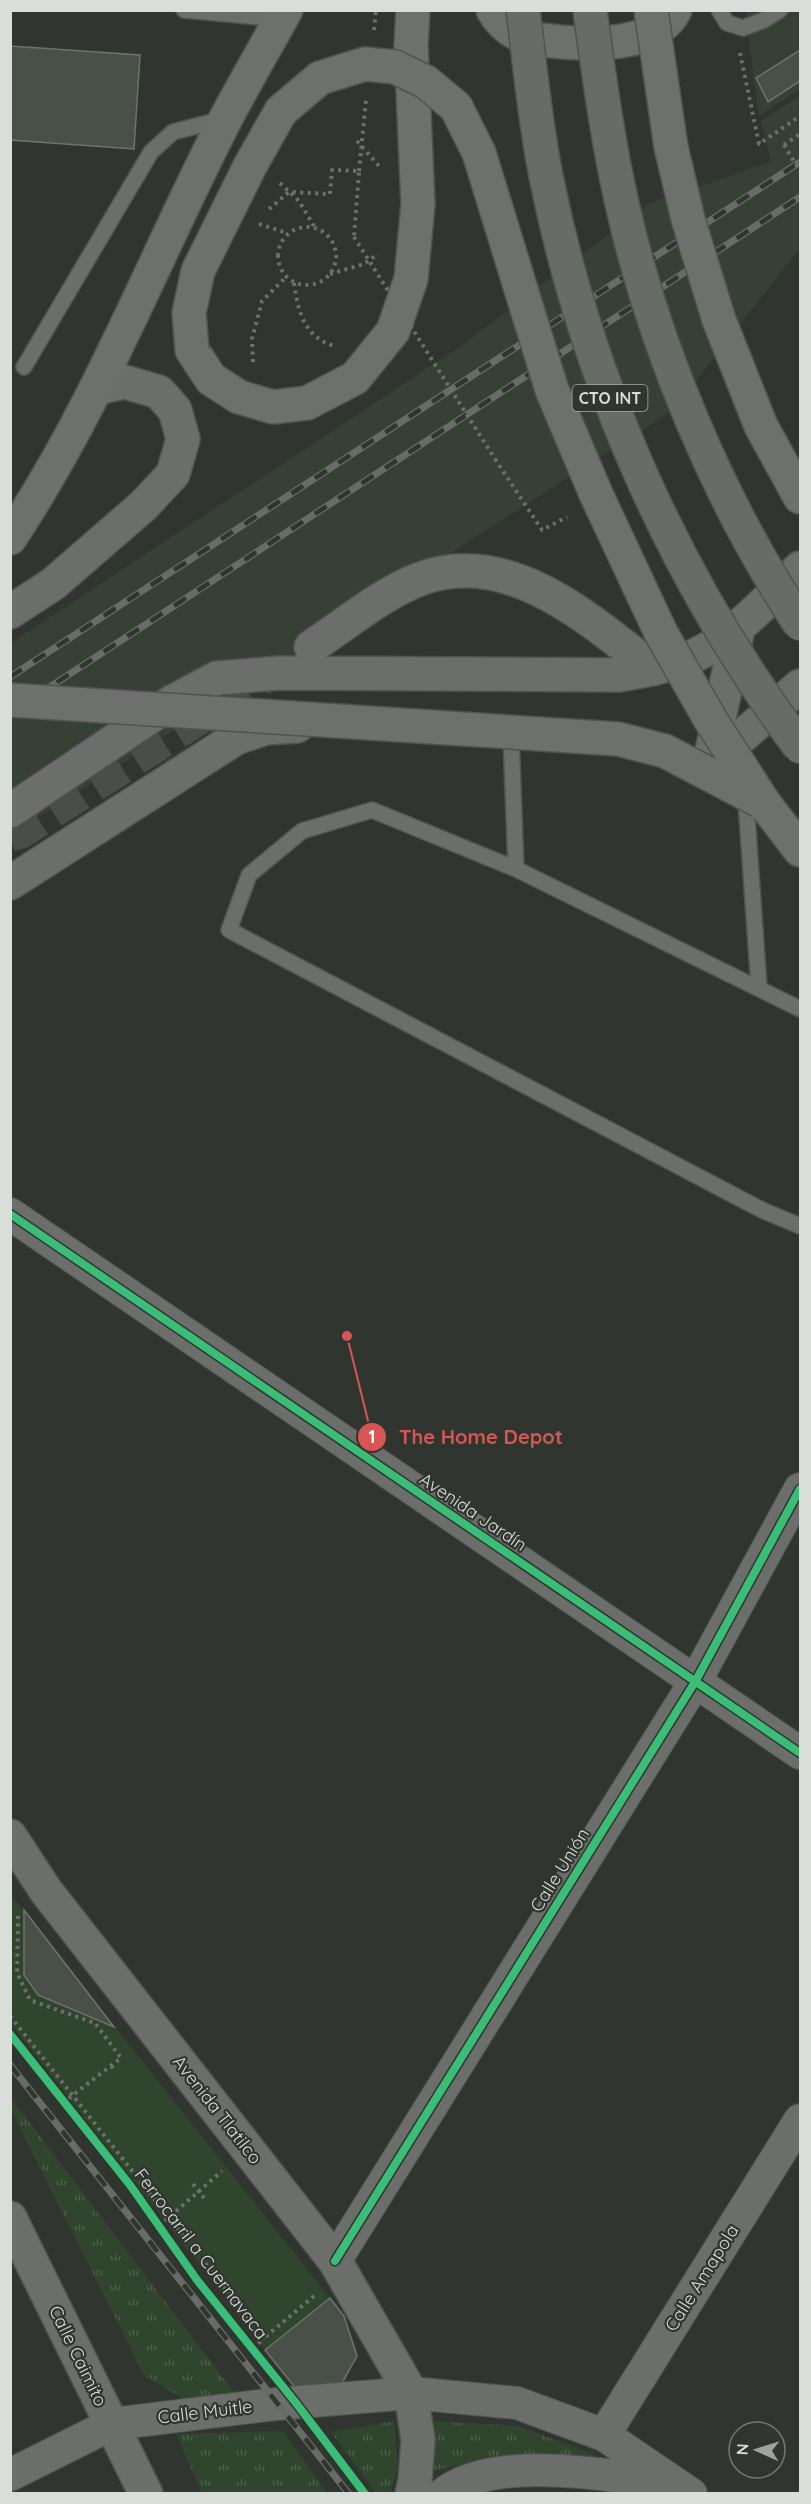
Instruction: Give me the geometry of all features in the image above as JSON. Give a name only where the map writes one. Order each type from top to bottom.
[{"type":"highway","name":"CTO INT","points":[[524,10],[532,90],[549,188],[565,256],[624,438],[659,515],[722,631],[801,747]]},
{"type":"highway","points":[[590,10],[604,111],[623,208],[657,328],[690,413],[733,508],[801,624]]},
{"type":"main road","name":"CTO INT","points":[[413,10],[411,45],[412,68],[413,79],[418,204],[411,279],[393,332],[355,378],[307,403],[273,407],[239,398],[211,379],[192,350],[189,313],[198,271],[250,166],[281,111],[320,78],[365,64],[395,68],[405,72],[416,77],[426,82],[456,107],[479,153],[552,390],[611,526],[661,633],[711,719],[755,802],[801,850]]},
{"type":"main road","points":[[493,10],[500,23],[525,38],[563,42],[623,42],[649,34],[672,16],[675,10]]},
{"type":"main road","points":[[651,10],[671,147],[691,231],[719,320],[761,426],[801,497]]},
{"type":"main road","points":[[10,538],[43,489],[98,388],[226,118],[283,15]]},
{"type":"main road","points":[[10,700],[618,739],[665,751],[690,762],[755,802]]},
{"type":"street","points":[[10,612],[53,584],[143,506],[173,474],[183,439],[175,410],[159,392],[125,382],[98,388]]},
{"type":"street","points":[[10,811],[172,702],[217,678],[279,674],[619,675],[653,669],[697,654],[738,627],[801,568]]},
{"type":"street","points":[[311,647],[390,595],[419,579],[449,571],[484,572],[518,581],[555,596],[591,620],[653,669]]},
{"type":"street","points":[[709,765],[738,627]]},
{"type":"street","points":[[709,765],[801,686]]},
{"type":"street","points":[[10,883],[236,738],[266,728],[302,726],[511,736],[672,747],[693,754],[755,802],[801,862]]},
{"type":"street","name":"Avenida Jardín","points":[[10,1214],[801,1753]]},
{"type":"street","name":"Calle Unión","points":[[335,2261],[696,1682],[801,1489]]},
{"type":"street","name":"Avenida Tlatilco","points":[[10,1836],[46,1891],[335,2261],[411,2393],[418,2439],[416,2481],[412,2493]]},
{"type":"street","name":"Calle Amapola","points":[[604,2435],[801,2120]]},
{"type":"street","name":"Calle Caimito","points":[[10,2218],[146,2493]]},
{"type":"street","points":[[411,2393],[517,2403],[604,2435],[683,2488]]},
{"type":"street","name":"Calle Muitle","points":[[10,2475],[112,2424],[276,2404],[411,2393]]},
{"type":"street","points":[[443,2493],[490,2473],[562,2470],[683,2488]]},
{"type":"lane","points":[[184,10],[283,15]]},
{"type":"lane","points":[[719,10],[728,23],[743,28],[764,20],[780,10]]},
{"type":"lane","points":[[24,367],[151,152],[173,132],[226,118]]},
{"type":"lane","points":[[511,736],[516,869]]},
{"type":"lane","points":[[755,802],[759,987]]},
{"type":"lane","points":[[801,1009],[516,869],[372,810],[302,831],[249,875],[229,930],[762,1210],[801,1226]]},
{"type":"path","points":[[735,26],[759,144],[801,116]]},
{"type":"path","points":[[801,134],[784,145],[801,171]]},
{"type":"path","points":[[357,141],[380,170]]},
{"type":"path","points":[[289,192],[330,194],[332,170],[359,171],[354,237],[542,530],[570,515]]},
{"type":"path","points":[[305,226],[314,226],[330,237],[337,256],[335,266],[323,281],[313,284],[294,283],[286,277],[277,260],[278,250],[287,233],[305,226]]},
{"type":"path","points":[[330,274],[364,264],[380,251]]},
{"type":"path","points":[[254,365],[252,339],[262,301],[286,277]]},
{"type":"path","points":[[294,283],[297,306],[307,327],[324,343],[335,346]]},
{"type":"path","points":[[15,1911],[19,1917],[17,1973],[30,2000],[95,2023],[121,2058],[64,2102]]},
{"type":"path","points":[[10,2016],[264,2338]]},
{"type":"path","points":[[111,2066],[116,2071]]},
{"type":"path","points":[[57,2093],[71,2111]]},
{"type":"path","points":[[159,2226],[248,2149]]},
{"type":"path","points":[[193,2184],[204,2198]]},
{"type":"path","points":[[253,2349],[315,2295]]},
{"type":"shaded area","points":[[745,11],[800,11],[800,89],[759,116]]},
{"type":"shaded area","points":[[800,96],[800,248],[672,411],[11,835],[11,643],[458,348],[650,203],[771,162],[761,121]]},
{"type":"green space","points":[[10,1894],[344,2316],[357,2356],[341,2385],[297,2390],[11,2024]]},
{"type":"green space","points":[[11,2098],[237,2396],[188,2402],[144,2375],[11,2110]]},
{"type":"green space","points":[[394,2421],[398,2467],[390,2493],[376,2493],[331,2432]]},
{"type":"green space","points":[[431,2421],[518,2426],[598,2456],[505,2456],[431,2471]]},
{"type":"green space","points":[[283,2431],[327,2493],[202,2493],[176,2434]]},
{"type":"building","points":[[10,46],[140,55],[134,149],[10,140]]},
{"type":"building","points":[[800,50],[800,81],[768,102],[756,78]]},
{"type":"building","points":[[24,1910],[114,2027],[38,1995],[24,1975]]},
{"type":"building","points":[[330,2298],[344,2316],[357,2356],[341,2385],[297,2390],[265,2350]]},
{"type":"tunnel","points":[[10,835],[21,832],[277,669]]},
{"type":"railway","points":[[10,677],[800,162]]},
{"type":"railway","points":[[10,713],[800,197]]},
{"type":"railway","points":[[10,2065],[349,2494]]},
{"type":"cycle path","points":[[10,1214],[800,1753]]},
{"type":"cycle path","points":[[335,2261],[695,1682],[800,1489]]},
{"type":"cycle path","name":"Ferrocarril a Cuernavaca","points":[[10,2034],[130,2185],[197,2280],[296,2403],[365,2494]]},
{"type":"place","name":"The Home Depot","points":[[347,1336]]}]
